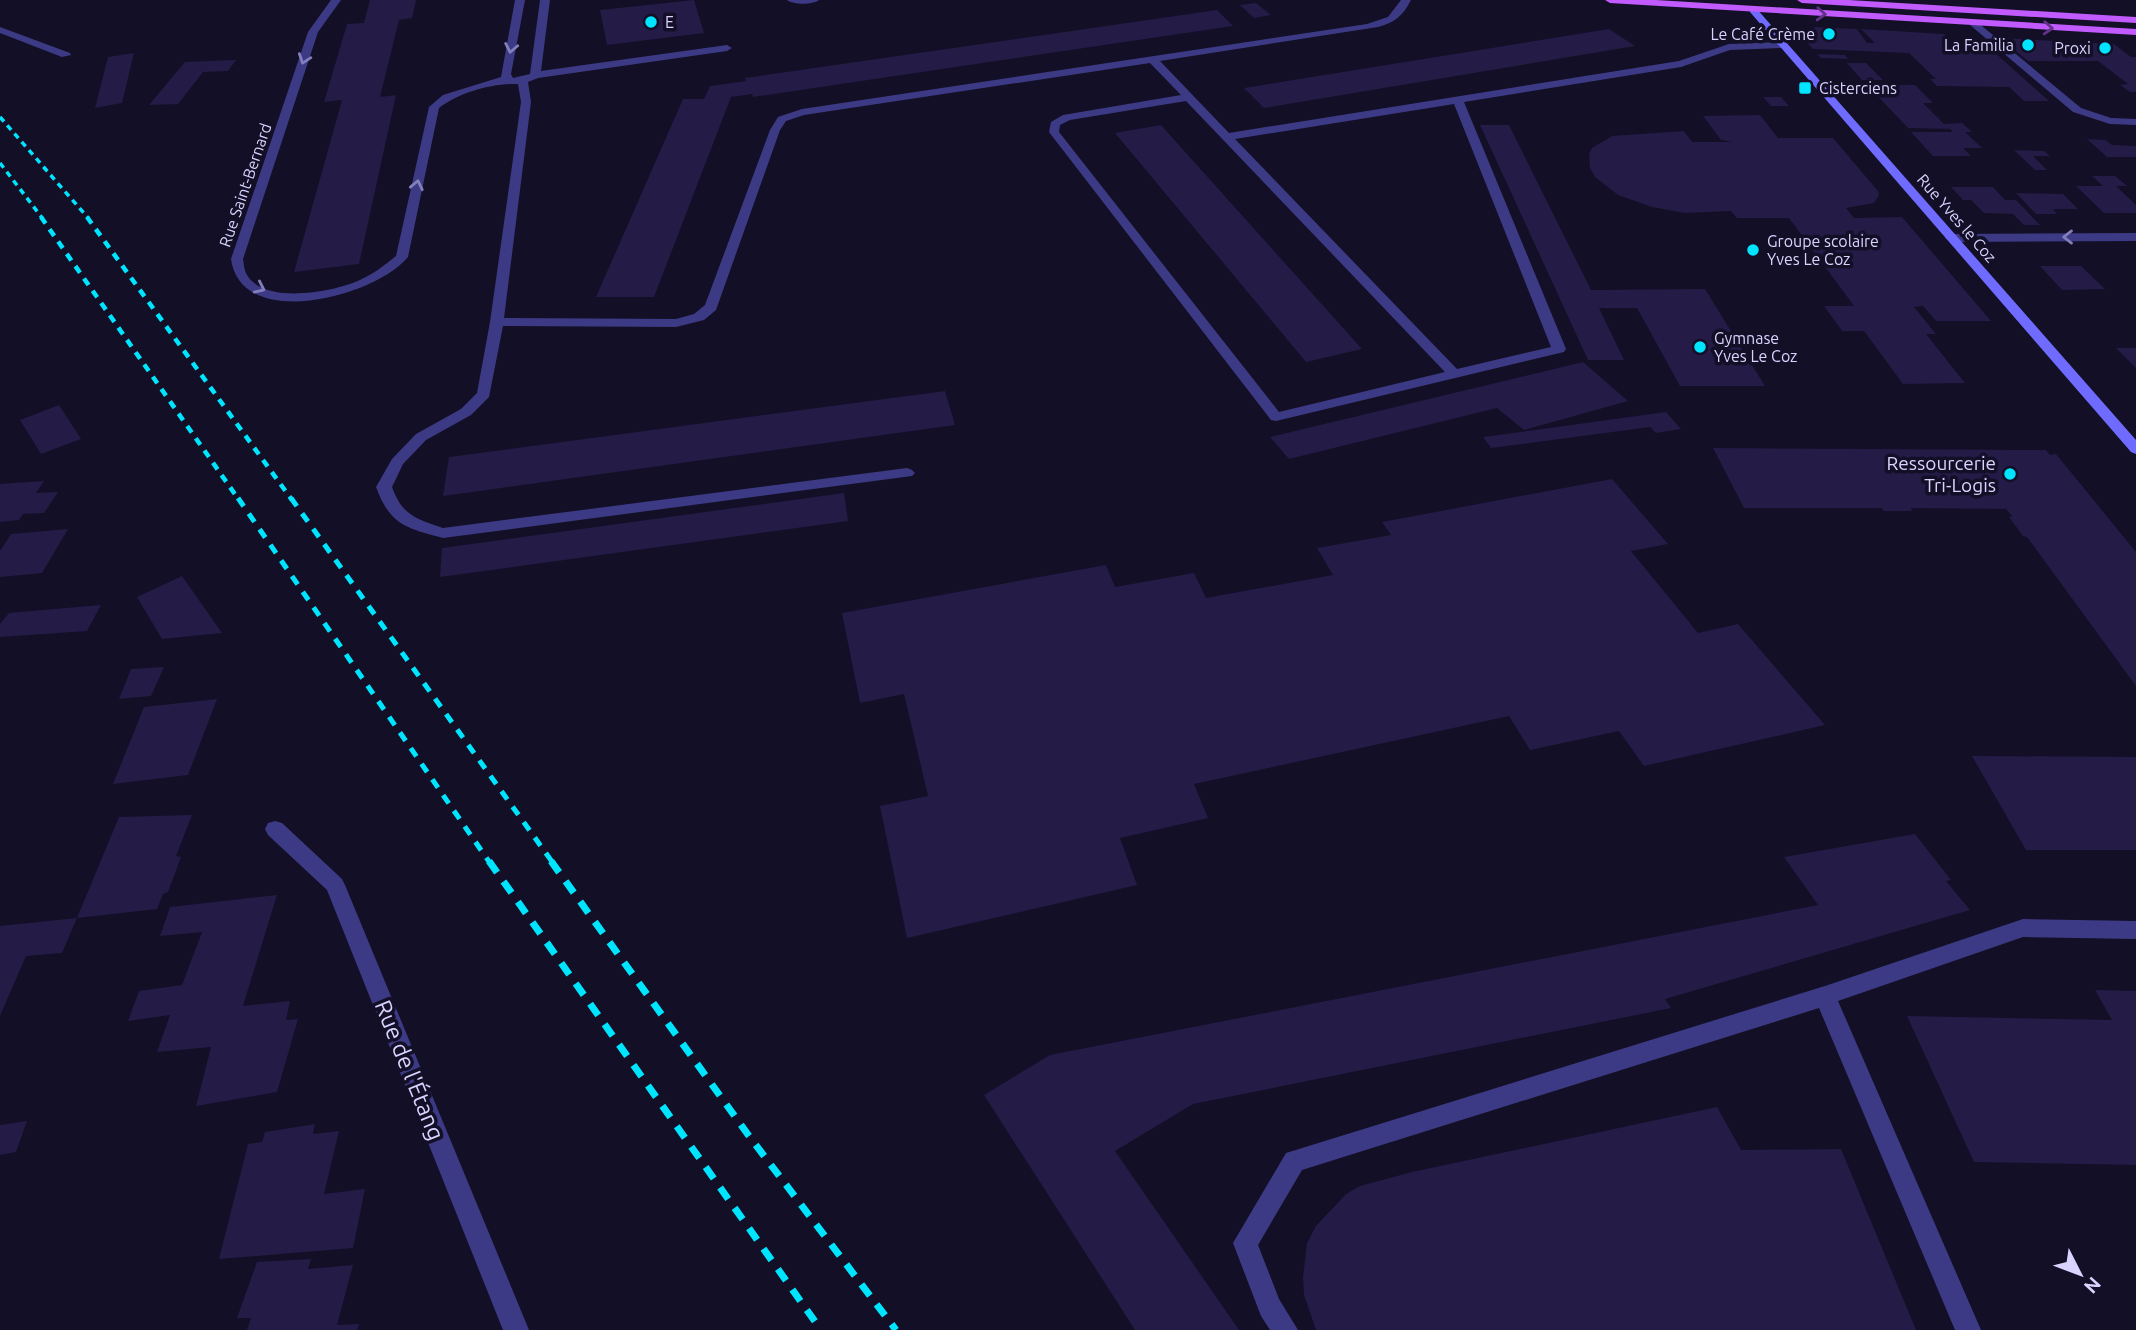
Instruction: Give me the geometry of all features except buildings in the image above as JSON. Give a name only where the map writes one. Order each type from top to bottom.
[{"type":"main road","points":[[1609,0],[2136,32]]},
{"type":"main road","points":[[1746,0],[1753,10]]},
{"type":"main road","points":[[1802,0],[2136,20]]},
{"type":"main road","name":"Rue Yves le Coz","points":[[1753,10],[2136,449]]},
{"type":"street","name":"Rue Saint-Bernard","points":[[336,0],[313,32],[237,259],[240,275],[252,286],[274,295],[302,298],[330,294],[360,285],[386,272],[402,257],[434,107],[447,97],[506,79]]},
{"type":"street","points":[[520,0],[506,79],[523,82],[535,75],[727,48]]},
{"type":"street","points":[[535,75],[545,0]]},
{"type":"street","points":[[792,0],[814,0]]},
{"type":"street","points":[[497,322],[676,323],[699,317],[711,307],[775,130],[782,119],[802,112],[1389,22],[1400,15],[1406,0]]},
{"type":"street","points":[[1973,23],[2077,110],[2110,121],[2136,122]]},
{"type":"street","points":[[0,30],[66,55]]},
{"type":"street","points":[[1227,137],[1681,64],[1729,47],[1782,45]]},
{"type":"street","points":[[1152,59],[1454,374]]},
{"type":"street","points":[[523,82],[526,103],[497,322],[484,394],[466,412],[421,437],[397,461],[384,487],[392,509],[414,524],[443,533],[907,473]]},
{"type":"street","points":[[1189,97],[1067,117],[1055,124],[1054,132],[1276,417],[1559,349],[1458,100]]},
{"type":"street","points":[[1951,238],[2136,237]]},
{"type":"street","name":"Rue de l'Étang","points":[[275,830],[335,885],[516,1330]]},
{"type":"street","points":[[1285,1330],[1270,1307],[1245,1243],[1294,1161],[1825,996],[2023,928],[2136,930]]},
{"type":"street","points":[[1825,996],[1968,1330]]},
{"type":"railway","points":[[0,117],[89,219]]},
{"type":"railway","points":[[0,163],[43,219]]},
{"type":"railway","points":[[41,217],[239,500]]},
{"type":"railway","points":[[87,217],[292,500]]},
{"type":"railway","points":[[238,498],[490,863]]},
{"type":"railway","points":[[291,498],[553,863]]},
{"type":"railway","points":[[489,861],[821,1330]]},
{"type":"railway","points":[[551,861],[749,1136],[896,1330]]},
{"type":"place","name":"E","points":[[651,22]]},
{"type":"place","name":"Le Café Crème","points":[[1829,34]]},
{"type":"place","name":"La Familia","points":[[2028,45]]},
{"type":"place","name":"Proxi","points":[[2105,48]]},
{"type":"place","name":"Cisterciens","points":[[1805,88]]},
{"type":"place","name":"Groupe scolaire Yves Le Coz","points":[[1753,250]]},
{"type":"place","name":"Gymnase Yves Le Coz","points":[[1700,347]]},
{"type":"place","name":"Ressourcerie Tri-Logis","points":[[2010,474]]}]
